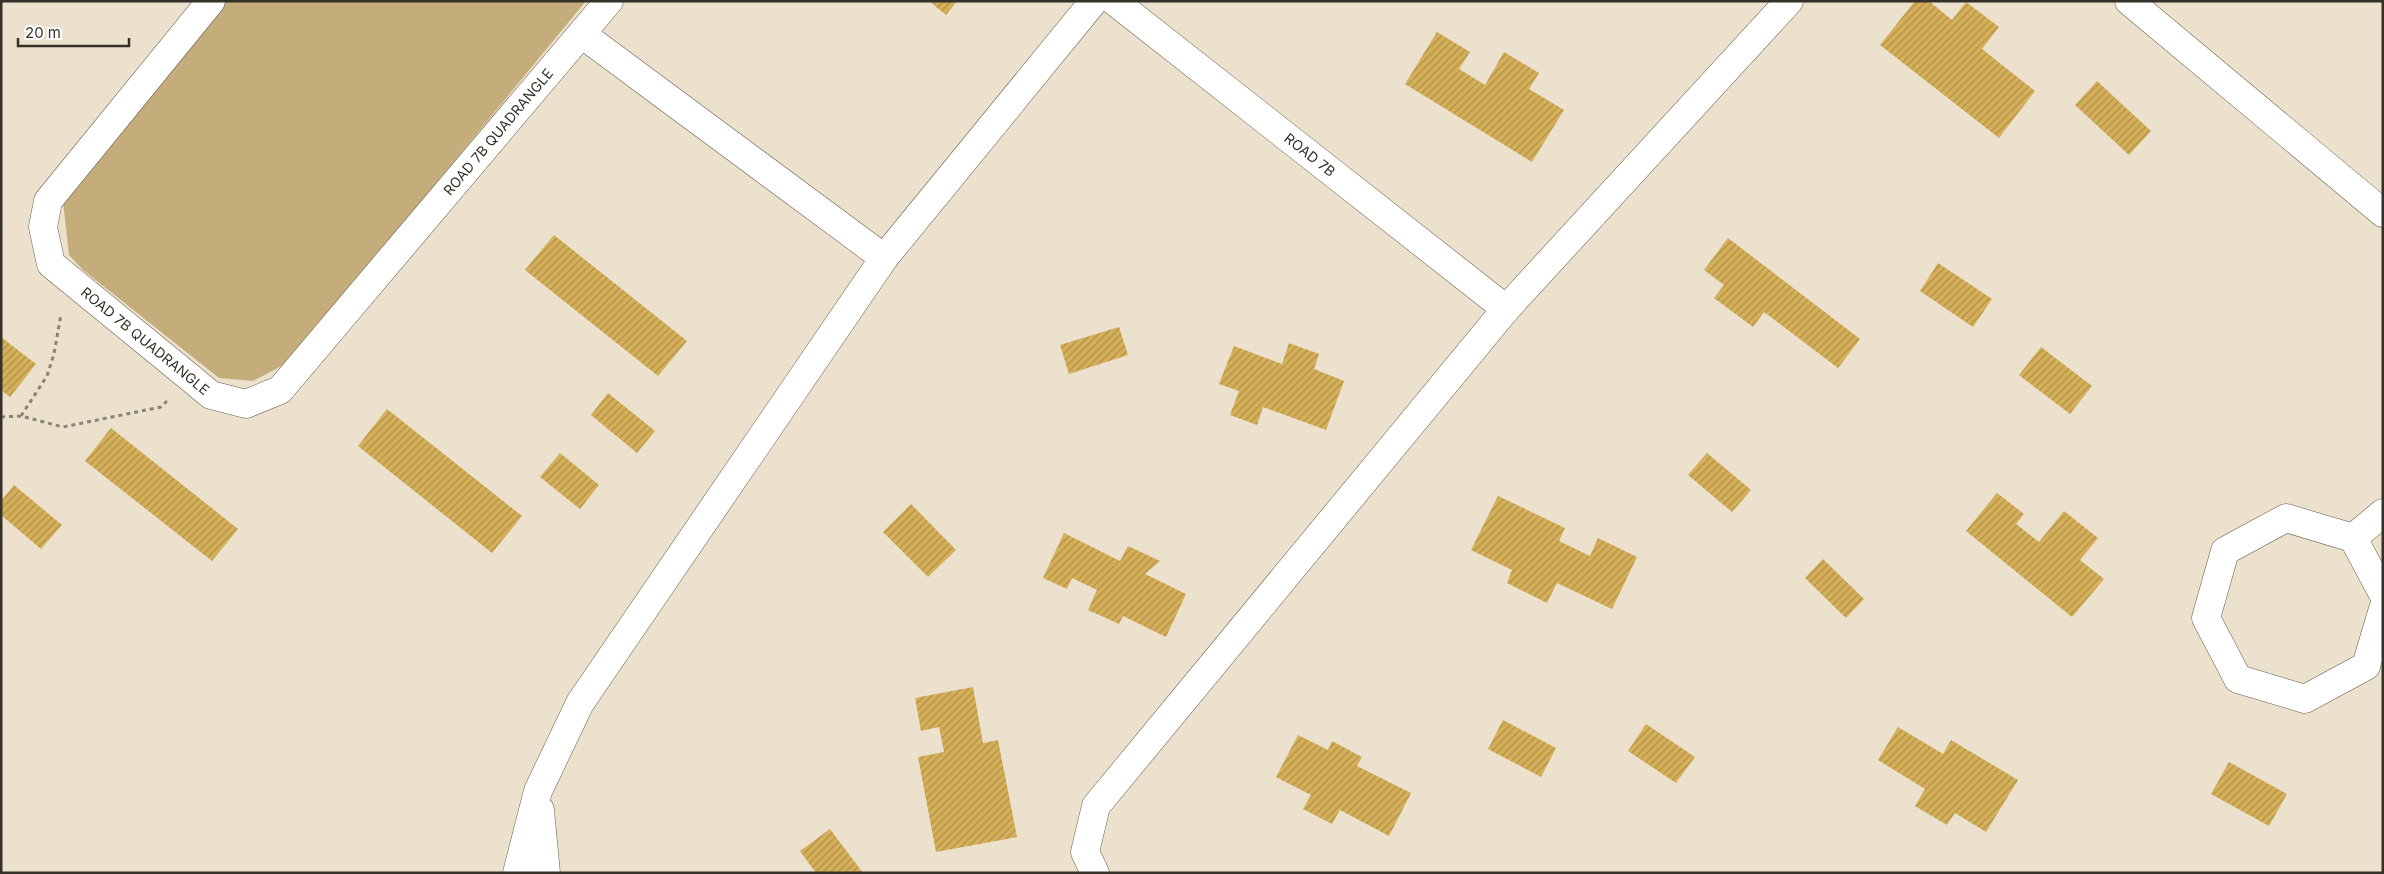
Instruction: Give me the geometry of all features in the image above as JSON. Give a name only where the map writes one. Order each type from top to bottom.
[{"type":"street","name":"ROAD 7B QUADRANGLE","points":[[211,1],[48,201],[43,227],[52,264],[211,394],[246,404],[280,390],[609,1]]},
{"type":"street","points":[[518,873],[538,791],[580,703],[884,258],[1094,1]]},
{"type":"street","name":"ROAD 7B","points":[[1114,1],[1506,309]]},
{"type":"street","points":[[1095,873],[1085,852],[1096,806],[1506,309],[1789,1]]},
{"type":"street","points":[[2130,1],[2383,213]]},
{"type":"street","points":[[583,34],[884,258]]},
{"type":"street","points":[[2353,538],[2383,512]]},
{"type":"street","points":[[2383,594],[2353,538],[2286,518],[2225,551],[2206,618],[2238,679],[2305,699],[2366,666],[2383,608]]},
{"type":"street","points":[[538,791],[546,873]]},
{"type":"path","points":[[21,416],[47,376],[54,354],[63,301],[71,280]]},
{"type":"path","points":[[1,417],[21,416],[63,427],[161,408],[188,376]]},
{"type":"shaded area","points":[[223,1],[586,1],[289,362],[253,381],[219,378],[83,270],[69,255],[63,202]]},
{"type":"building","points":[[929,1],[957,1],[946,15]]},
{"type":"building","points":[[1915,1],[1929,1],[1952,20],[1966,2],[1999,27],[1982,49],[2035,91],[1999,138],[1880,45]]},
{"type":"building","points":[[1437,32],[1470,52],[1459,69],[1485,85],[1504,52],[1539,73],[1529,89],[1564,110],[1532,162],[1405,84]]},
{"type":"building","points":[[2097,81],[2151,131],[2129,155],[2075,105]]},
{"type":"building","points":[[554,235],[687,341],[658,376],[525,270]]},
{"type":"building","points":[[1728,238],[1860,339],[1838,368],[1764,312],[1753,327],[1714,298],[1724,285],[1704,270]]},
{"type":"building","points":[[1938,263],[1992,299],[1973,327],[1920,291]]},
{"type":"building","points":[[1119,327],[1128,355],[1069,374],[1060,345]]},
{"type":"building","points":[[1,337],[36,364],[10,397],[1,390]]},
{"type":"building","points":[[1289,343],[1319,354],[1314,369],[1344,381],[1326,430],[1263,407],[1257,425],[1230,415],[1239,391],[1219,384],[1234,346],[1282,364]]},
{"type":"building","points":[[2041,347],[2092,386],[2070,414],[2019,375]]},
{"type":"building","points":[[608,393],[655,431],[637,453],[591,415]]},
{"type":"building","points":[[387,409],[522,516],[492,553],[358,446]]},
{"type":"building","points":[[111,428],[238,529],[212,561],[85,461]]},
{"type":"building","points":[[560,453],[599,485],[580,509],[540,477]]},
{"type":"building","points":[[1707,453],[1751,490],[1732,512],[1688,475]]},
{"type":"building","points":[[14,485],[62,525],[41,549],[1,515],[1,501]]},
{"type":"building","points":[[1997,493],[2024,514],[2016,524],[2039,542],[2064,511],[2098,538],[2080,560],[2104,579],[2072,617],[1966,531]]},
{"type":"building","points":[[1498,496],[1565,528],[1559,541],[1590,556],[1598,538],[1637,557],[1612,609],[1557,583],[1547,603],[1507,583],[1512,570],[1471,550]]},
{"type":"building","points":[[911,504],[956,550],[928,577],[883,532]]},
{"type":"building","points":[[1064,533],[1120,561],[1128,546],[1160,561],[1145,574],[1186,594],[1166,637],[1123,616],[1119,624],[1088,610],[1097,590],[1072,578],[1067,589],[1043,578]]},
{"type":"building","points":[[1823,559],[1864,599],[1846,618],[1805,578]]},
{"type":"building","points":[[973,687],[983,743],[998,740],[1017,837],[936,852],[918,757],[944,752],[939,727],[921,731],[915,698]]},
{"type":"building","points":[[1503,720],[1556,748],[1541,777],[1488,749]]},
{"type":"building","points":[[1646,724],[1695,757],[1676,783],[1628,751]]},
{"type":"building","points":[[1898,727],[1943,754],[1951,740],[2018,780],[1986,832],[1955,813],[1947,825],[1915,806],[1925,789],[1878,760]]},
{"type":"building","points":[[1298,735],[1328,750],[1332,741],[1362,757],[1357,766],[1411,793],[1389,836],[1340,810],[1332,824],[1303,809],[1311,795],[1276,777]]},
{"type":"building","points":[[2229,762],[2287,794],[2269,826],[2211,794]]},
{"type":"building","points":[[830,829],[863,873],[816,873],[800,851]]}]
